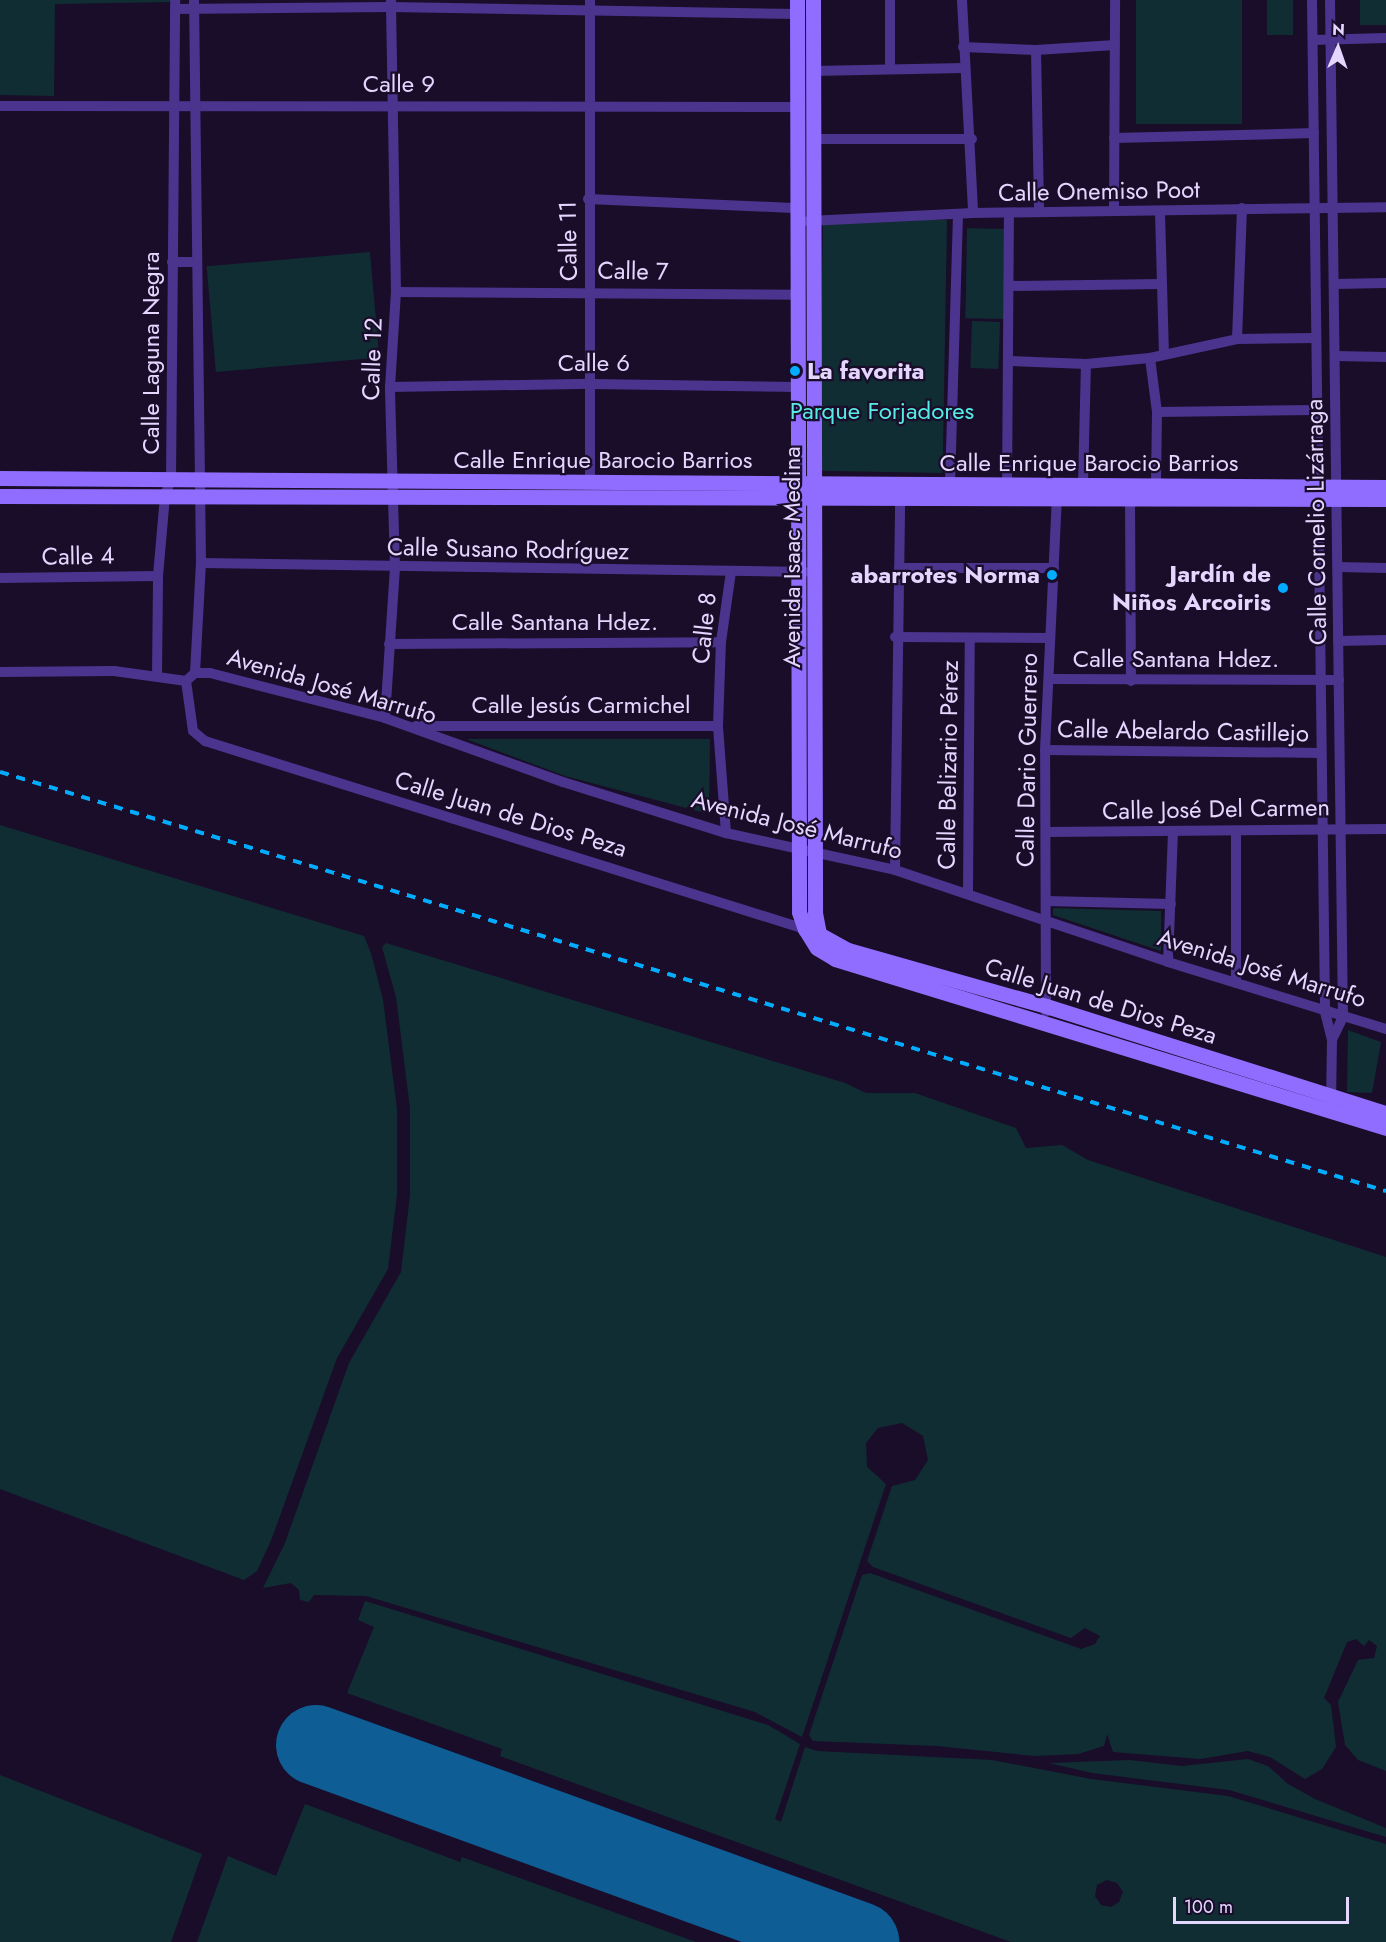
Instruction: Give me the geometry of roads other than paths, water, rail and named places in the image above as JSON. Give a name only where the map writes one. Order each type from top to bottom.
[{"type":"main road","name":"Avenida Isaac Medina","points":[[812,932],[815,913],[813,0]]},
{"type":"main road","name":"Avenida Isaac Medina","points":[[797,7],[799,912],[812,932]]},
{"type":"main road","name":"Calle Enrique Barocio Barrios","points":[[0,478],[590,482],[798,490],[900,498],[1083,485],[1318,493]]},
{"type":"main road","name":"Calle Enrique Barocio Barrios","points":[[814,491],[950,484],[1058,498],[1130,498],[1336,493],[1386,487]]},
{"type":"main road","name":"Calle Enrique Barocio Barrios","points":[[0,496],[395,497],[798,490]]},
{"type":"main road","name":"Calle Enrique Barocio Barrios","points":[[1336,493],[1386,499]]},
{"type":"main road","points":[[798,658],[814,658]]},
{"type":"main road","name":"Calle Juan de Dios Peza","points":[[812,932],[817,948],[836,958],[1046,1014],[1386,1113]]},
{"type":"main road","name":"Calle Juan de Dios Peza","points":[[1046,1014],[1383,1130]]},
{"type":"street","points":[[890,0],[890,69]]},
{"type":"street","points":[[962,0],[964,68],[972,139],[973,213]]},
{"type":"street","points":[[1114,211],[1115,0]]},
{"type":"street","name":"Calle Cornelio Lizárraga","points":[[1312,0],[1325,1012],[1332,1040],[1331,1114]]},
{"type":"street","name":"Calle Cornelio Lizárraga","points":[[1330,0],[1343,1017],[1332,1040]]},
{"type":"street","points":[[175,5],[390,3],[797,7]]},
{"type":"street","name":"Calle 12","points":[[386,718],[395,569],[395,481],[390,387],[396,292],[395,106],[390,3]]},
{"type":"street","name":"Calle Laguna Negra","points":[[157,676],[158,576],[165,496],[171,479],[175,5]]},
{"type":"street","name":"Calle Laguna Negra","points":[[194,5],[197,496],[201,563],[195,673]]},
{"type":"street","name":"Calle 11","points":[[590,5],[588,106],[590,482]]},
{"type":"street","points":[[1313,40],[1386,38]]},
{"type":"street","points":[[963,47],[1036,50],[1115,45]]},
{"type":"street","points":[[1036,50],[1039,212]]},
{"type":"street","points":[[813,71],[964,68]]},
{"type":"street","name":"Calle 9","points":[[0,106],[194,104],[798,107]]},
{"type":"street","points":[[1114,138],[1314,133]]},
{"type":"street","points":[[813,139],[972,139]]},
{"type":"street","points":[[588,199],[798,214]]},
{"type":"street","name":"Calle Onemiso Poot","points":[[798,214],[813,220],[973,213],[1386,207]]},
{"type":"street","points":[[1237,339],[1242,208]]},
{"type":"street","points":[[1160,212],[1164,353]]},
{"type":"street","points":[[950,484],[958,214]]},
{"type":"street","points":[[1007,491],[1010,361],[1009,214]]},
{"type":"street","points":[[172,262],[195,262]]},
{"type":"street","points":[[1334,284],[1386,283]]},
{"type":"street","points":[[1009,286],[1161,284]]},
{"type":"street","name":"Calle 7","points":[[396,292],[590,291],[798,295]]},
{"type":"street","points":[[1010,361],[1086,364],[1150,358],[1164,353],[1237,339],[1316,338]]},
{"type":"street","points":[[1335,356],[1386,357]]},
{"type":"street","points":[[1150,358],[1157,412],[1156,486]]},
{"type":"street","points":[[1083,485],[1086,364]]},
{"type":"street","name":"Calle 6","points":[[390,387],[591,384],[798,387]]},
{"type":"street","points":[[1157,412],[1317,410]]},
{"type":"street","points":[[895,870],[895,638],[900,568],[900,498]]},
{"type":"street","name":"Calle Dario Guerrero","points":[[1046,1014],[1045,750],[1058,498]]},
{"type":"street","points":[[1130,498],[1131,681]]},
{"type":"street","name":"Calle Susano Rodríguez","points":[[201,563],[395,569],[814,572]]},
{"type":"street","points":[[1338,567],[1386,568]]},
{"type":"street","points":[[900,568],[1054,568]]},
{"type":"street","name":"Calle 8","points":[[726,832],[718,726],[721,642],[731,572]]},
{"type":"street","name":"Calle 4","points":[[0,579],[158,576]]},
{"type":"street","name":"Calle Santana Hdez.","points":[[895,638],[1050,638]]},
{"type":"street","name":"Calle Belizario Pérez","points":[[968,893],[970,638]]},
{"type":"street","points":[[1338,641],[1386,640]]},
{"type":"street","name":"Calle Santana Hdez.","points":[[389,644],[721,642]]},
{"type":"street","points":[[0,672],[114,671],[186,681],[195,673]]},
{"type":"street","name":"Avenida José Marrufo","points":[[195,673],[210,673],[386,718],[563,782],[726,832],[799,846],[895,870],[1168,962],[1386,1029]]},
{"type":"street","name":"Calle Santana Hdez.","points":[[1050,680],[1339,680]]},
{"type":"street","name":"Calle Juan de Dios Peza","points":[[186,681],[193,731],[205,741],[812,932]]},
{"type":"street","name":"Calle Jesús Carmichel","points":[[409,726],[718,726]]},
{"type":"street","name":"Calle Abelardo Castillejo","points":[[1045,750],[1321,753]]},
{"type":"street","name":"Calle José Del Carmen","points":[[1047,832],[1386,829]]},
{"type":"street","points":[[1168,962],[1173,831]]},
{"type":"street","points":[[1236,832],[1236,983]]},
{"type":"street","points":[[1046,901],[1172,904]]},
{"type":"railway","points":[[0,772],[1386,1191]]},
{"type":"place","name":"La favorita","points":[[795,371]]},
{"type":"place","name":"abarrotes Norma","points":[[1052,575]]},
{"type":"place","name":"Jardín de Niños Arcoiris","points":[[1283,588]]},
{"type":"park label","name":"Parque Forjadores","points":[[882,411]]}]
